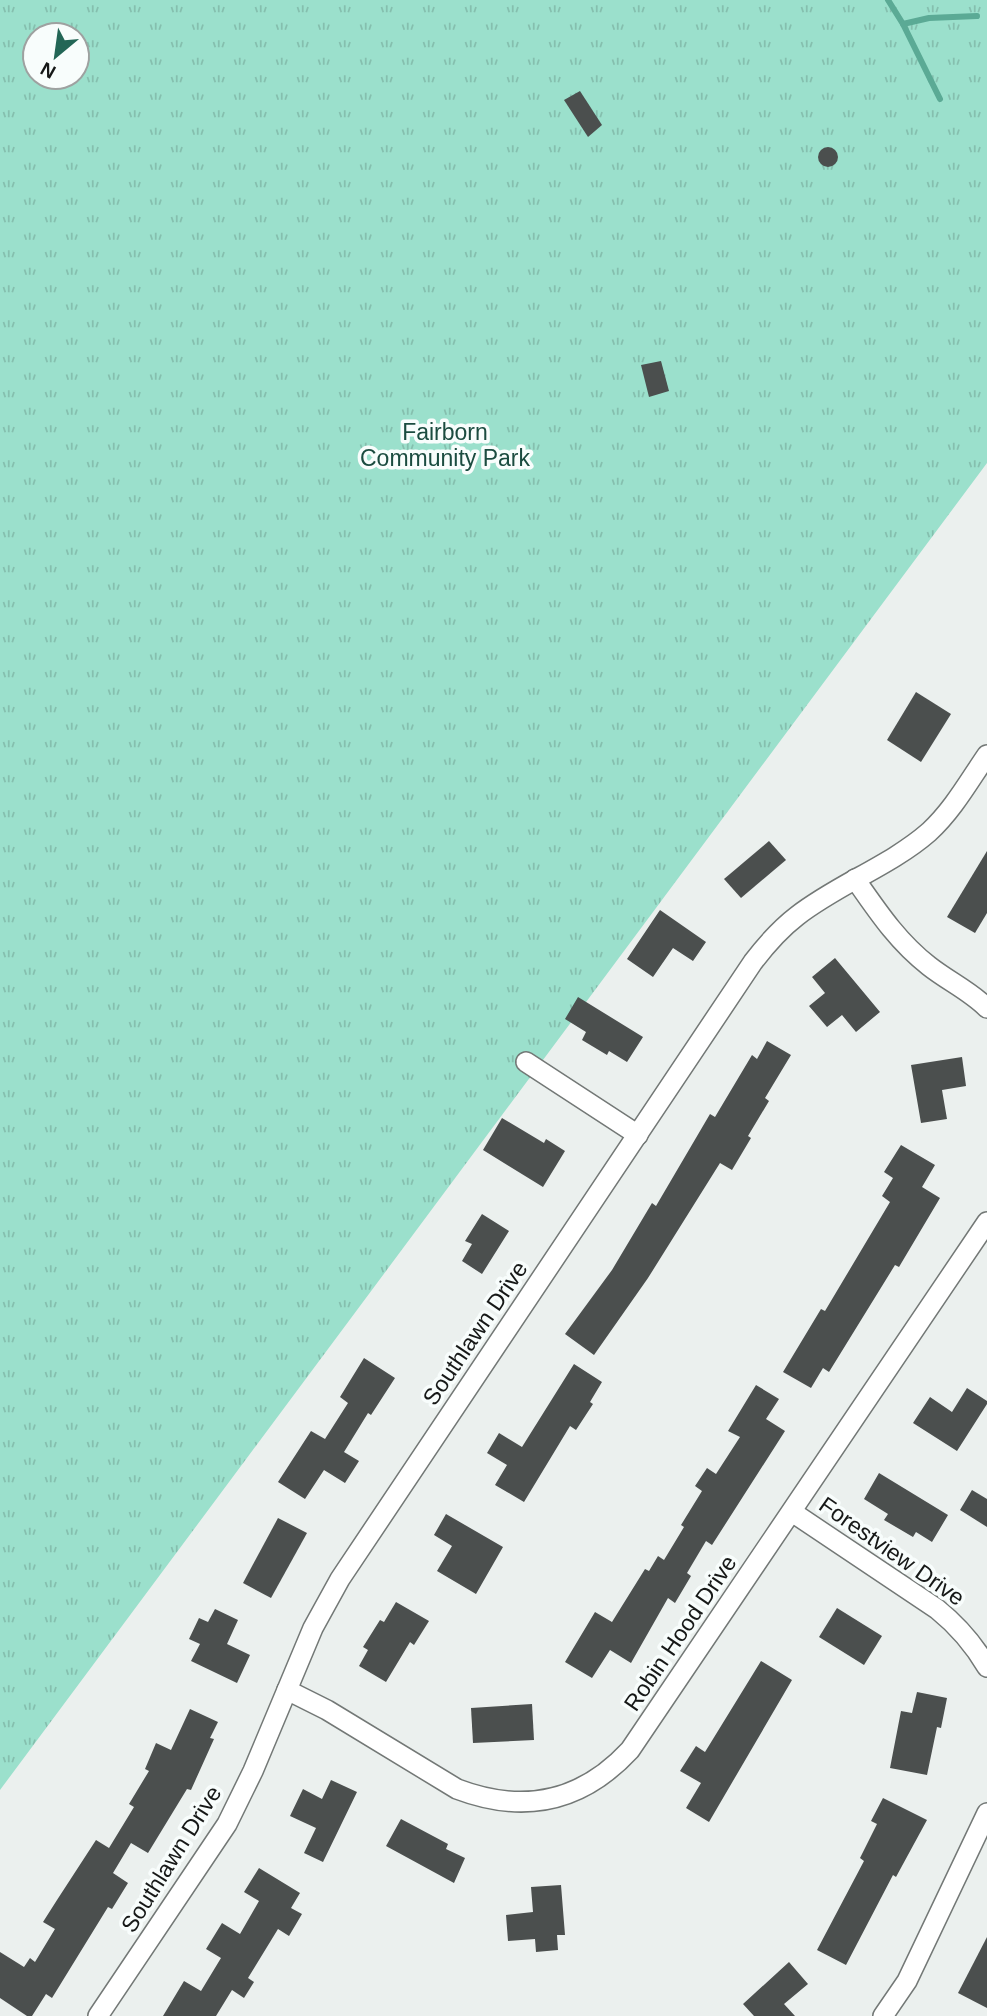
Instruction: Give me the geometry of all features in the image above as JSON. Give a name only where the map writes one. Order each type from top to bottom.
[{"type":"street","name":"Southlawn Drive","points":[[98,2016],[227,1824],[253,1771],[313,1628],[340,1579],[766,946],[799,914],[911,846],[929,831],[957,800],[987,755]]},
{"type":"street","points":[[855,879],[889,929],[905,946],[987,1008]]},
{"type":"street","points":[[526,1062],[638,1135]]},
{"type":"street","name":"Robin Hood Drive","points":[[287,1690],[348,1722],[457,1789],[480,1798],[530,1802],[567,1795],[603,1776],[630,1750],[987,1222]]},
{"type":"street","name":"Forestview Drive","points":[[792,1512],[937,1609],[958,1626],[987,1667]]},
{"type":"street","points":[[883,2016],[907,1980],[987,1813]]},
{"type":"green space","name":"Fairborn Community Park","points":[[0,0],[987,0],[987,463],[0,1790]]},
{"type":"building","points":[[580,91],[602,125],[588,137],[564,100]]},
{"type":"building","points":[[824,147],[832,147],[838,157],[832,167],[824,167],[818,161],[818,153]]},
{"type":"building","points":[[661,361],[669,391],[649,397],[641,365]]},
{"type":"building","points":[[916,692],[951,714],[921,762],[887,740]]},
{"type":"building","points":[[769,841],[786,860],[741,898],[724,879]]},
{"type":"building","points":[[987,851],[987,913],[975,933],[947,917]]},
{"type":"building","points":[[660,910],[706,942],[693,961],[673,948],[653,977],[627,959]]},
{"type":"building","points":[[835,958],[880,1012],[856,1032],[842,1015],[827,1027],[809,1006],[825,993],[812,977]]},
{"type":"building","points":[[578,997],[643,1037],[627,1062],[609,1051],[607,1055],[582,1040],[586,1032],[565,1019]]},
{"type":"building","points":[[767,1041],[791,1055],[765,1098],[769,1101],[748,1136],[751,1138],[732,1170],[720,1163],[648,1278],[594,1355],[565,1334],[612,1270],[652,1203],[656,1206],[710,1114],[715,1117],[752,1055],[757,1059]]},
{"type":"building","points":[[962,1057],[966,1086],[942,1090],[947,1119],[921,1123],[911,1065]]},
{"type":"building","points":[[502,1118],[544,1143],[546,1139],[565,1151],[543,1187],[483,1150]]},
{"type":"building","points":[[901,1145],[935,1165],[922,1187],[940,1198],[899,1267],[895,1265],[829,1372],[823,1368],[811,1388],[783,1372],[821,1309],[825,1311],[890,1202],[882,1196],[893,1178],[884,1172]]},
{"type":"building","points":[[482,1214],[509,1231],[482,1274],[462,1261],[472,1244],[465,1241]]},
{"type":"building","points":[[364,1358],[395,1378],[371,1415],[368,1413],[344,1452],[359,1461],[345,1483],[324,1470],[305,1499],[278,1482],[311,1431],[325,1439],[348,1403],[340,1397]]},
{"type":"building","points":[[574,1364],[602,1382],[590,1402],[593,1404],[576,1430],[570,1426],[524,1502],[495,1485],[507,1465],[487,1453],[499,1433],[522,1447]]},
{"type":"building","points":[[756,1385],[779,1399],[766,1419],[785,1431],[712,1545],[706,1541],[687,1573],[691,1576],[675,1603],[668,1598],[631,1663],[610,1650],[592,1678],[565,1662],[595,1612],[612,1622],[645,1569],[649,1571],[658,1556],[664,1560],[702,1491],[695,1486],[707,1468],[716,1474],[740,1437],[728,1431]]},
{"type":"building","points":[[967,1388],[987,1401],[987,1404],[957,1451],[913,1423],[930,1397],[952,1412]]},
{"type":"building","points":[[879,1473],[948,1515],[932,1542],[916,1532],[913,1537],[884,1520],[888,1514],[864,1499]]},
{"type":"building","points":[[972,1490],[987,1499],[987,1527],[960,1510]]},
{"type":"building","points":[[446,1514],[503,1547],[476,1594],[437,1571],[452,1546],[434,1535]]},
{"type":"building","points":[[278,1518],[307,1533],[271,1598],[243,1583]]},
{"type":"building","points":[[396,1602],[429,1621],[414,1645],[410,1642],[386,1682],[359,1666],[368,1650],[363,1647],[380,1620],[384,1622]]},
{"type":"building","points":[[837,1608],[882,1636],[864,1665],[819,1637]]},
{"type":"building","points":[[215,1609],[238,1620],[227,1644],[250,1655],[237,1683],[191,1661],[200,1644],[189,1639],[199,1618],[208,1622]]},
{"type":"building","points":[[761,1661],[792,1680],[709,1822],[686,1808],[701,1783],[680,1771],[696,1746],[705,1752]]},
{"type":"building","points":[[917,1692],[947,1698],[941,1728],[937,1727],[927,1775],[890,1768],[901,1711],[912,1713]]},
{"type":"building","points":[[532,1704],[534,1740],[473,1743],[471,1708]]},
{"type":"building","points":[[190,1709],[218,1722],[210,1738],[214,1739],[191,1790],[187,1789],[148,1853],[131,1843],[113,1873],[128,1883],[112,1909],[108,1907],[52,1998],[46,1994],[32,2016],[27,2016],[0,1998],[0,1952],[24,1967],[30,1958],[35,1962],[55,1929],[43,1922],[96,1840],[109,1848],[134,1807],[129,1804],[149,1771],[145,1769],[156,1743],[171,1750]]},
{"type":"building","points":[[331,1780],[357,1792],[323,1862],[304,1853],[316,1828],[290,1816],[303,1789],[322,1799]]},
{"type":"building","points":[[883,1798],[927,1820],[896,1877],[893,1875],[846,1965],[817,1950],[864,1861],[860,1858],[877,1824],[871,1821]]},
{"type":"building","points":[[401,1819],[448,1844],[446,1849],[465,1858],[454,1883],[386,1846]]},
{"type":"building","points":[[259,1868],[300,1893],[291,1908],[302,1914],[289,1936],[278,1929],[248,1978],[254,1982],[244,1998],[232,1990],[216,2016],[163,2016],[184,1981],[201,1991],[221,1958],[206,1949],[222,1923],[240,1934],[259,1901],[244,1892]]},
{"type":"building","points":[[561,1885],[565,1935],[557,1935],[558,1950],[536,1952],[535,1939],[508,1941],[506,1915],[533,1912],[531,1887]]},
{"type":"building","points":[[987,1937],[987,2008],[958,1993]]},
{"type":"building","points":[[789,1962],[808,1984],[784,2004],[795,2016],[754,2016],[743,2004]]},
{"type":"waterway","points":[[888,0],[903,24],[940,99]]},
{"type":"waterway","points":[[903,24],[929,18],[977,16]]}]
